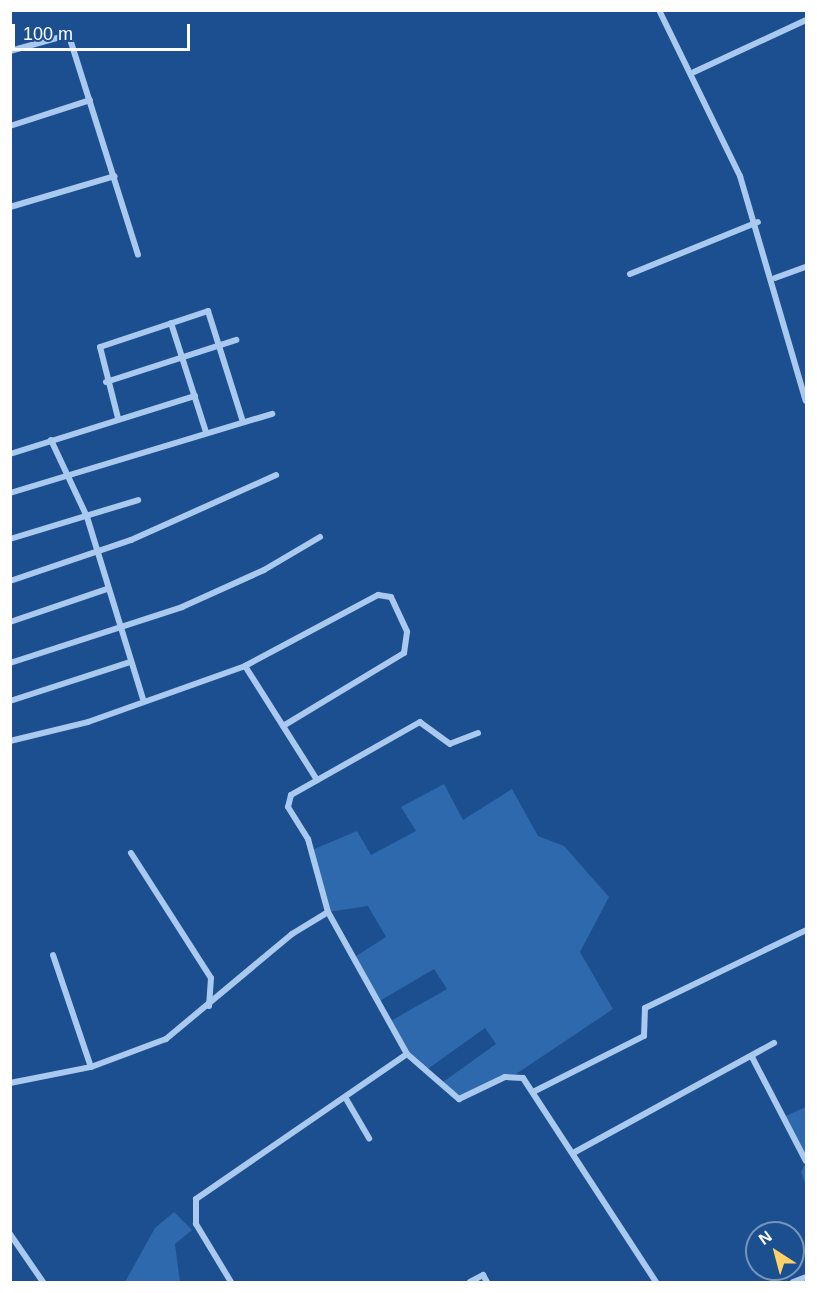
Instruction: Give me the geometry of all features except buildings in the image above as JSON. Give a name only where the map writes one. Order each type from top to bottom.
[{"type":"street","points":[[659,10],[694,72],[758,222],[807,401]]},
{"type":"street","points":[[694,72],[807,20]]},
{"type":"street","points":[[10,51],[60,37],[70,39],[138,255]]},
{"type":"street","points":[[10,126],[90,100]]},
{"type":"street","points":[[10,207],[115,176]]},
{"type":"street","points":[[630,274],[758,222]]},
{"type":"street","points":[[774,278],[807,267]]},
{"type":"street","points":[[118,418],[106,382],[100,347],[212,312],[243,422]]},
{"type":"street","points":[[171,323],[206,432]]},
{"type":"street","points":[[106,382],[236,340]]},
{"type":"street","points":[[10,454],[118,418],[195,396]]},
{"type":"street","points":[[10,493],[68,478],[206,432],[272,414]]},
{"type":"street","points":[[51,440],[87,517],[94,553],[123,627],[130,662],[143,699]]},
{"type":"street","points":[[10,581],[94,553],[276,475]]},
{"type":"street","points":[[10,539],[138,500]]},
{"type":"street","points":[[10,663],[123,627],[225,589],[320,537]]},
{"type":"street","points":[[10,622],[107,589]]},
{"type":"street","points":[[10,741],[88,722],[143,699],[245,666],[378,594],[391,597],[407,632],[404,653],[283,726]]},
{"type":"street","points":[[10,701],[130,662]]},
{"type":"street","points":[[245,666],[317,780]]},
{"type":"street","points":[[478,734],[450,744],[420,722],[317,780],[288,801],[308,838],[328,912],[407,1054],[459,1099],[516,1074],[533,1092],[575,1152],[656,1282]]},
{"type":"street","points":[[131,853],[211,978],[209,1006]]},
{"type":"street","points":[[10,1083],[91,1068],[166,1039],[209,1006],[292,934],[328,912]]},
{"type":"street","points":[[533,1092],[644,1036],[645,1008],[807,930]]},
{"type":"street","points":[[53,955],[91,1068]]},
{"type":"street","points":[[575,1152],[774,1043]]},
{"type":"street","points":[[231,1282],[196,1224],[196,1199],[407,1054]]},
{"type":"street","points":[[752,1057],[806,1161]]},
{"type":"street","points":[[345,1097],[369,1138]]},
{"type":"street","points":[[10,1234],[43,1282]]},
{"type":"street","points":[[470,1282],[483,1275],[487,1282]]},
{"type":"street","points":[[793,1282],[807,1277]]},
{"type":"shaded area","points":[[444,784],[463,820],[512,789],[538,836],[564,846],[609,897],[580,952],[613,1009],[516,1074],[459,1099],[439,1085],[496,1044],[485,1028],[425,1071],[407,1054],[389,1022],[447,989],[434,969],[378,1002],[353,958],[386,937],[368,906],[328,912],[312,850],[357,831],[371,855],[416,831],[401,807]]},
{"type":"shaded area","points":[[806,1107],[806,1161],[783,1117]]},
{"type":"shaded area","points":[[806,1161],[806,1186],[801,1172]]},
{"type":"shaded area","points":[[174,1212],[192,1230],[175,1244],[180,1282],[125,1282],[155,1228]]}]
